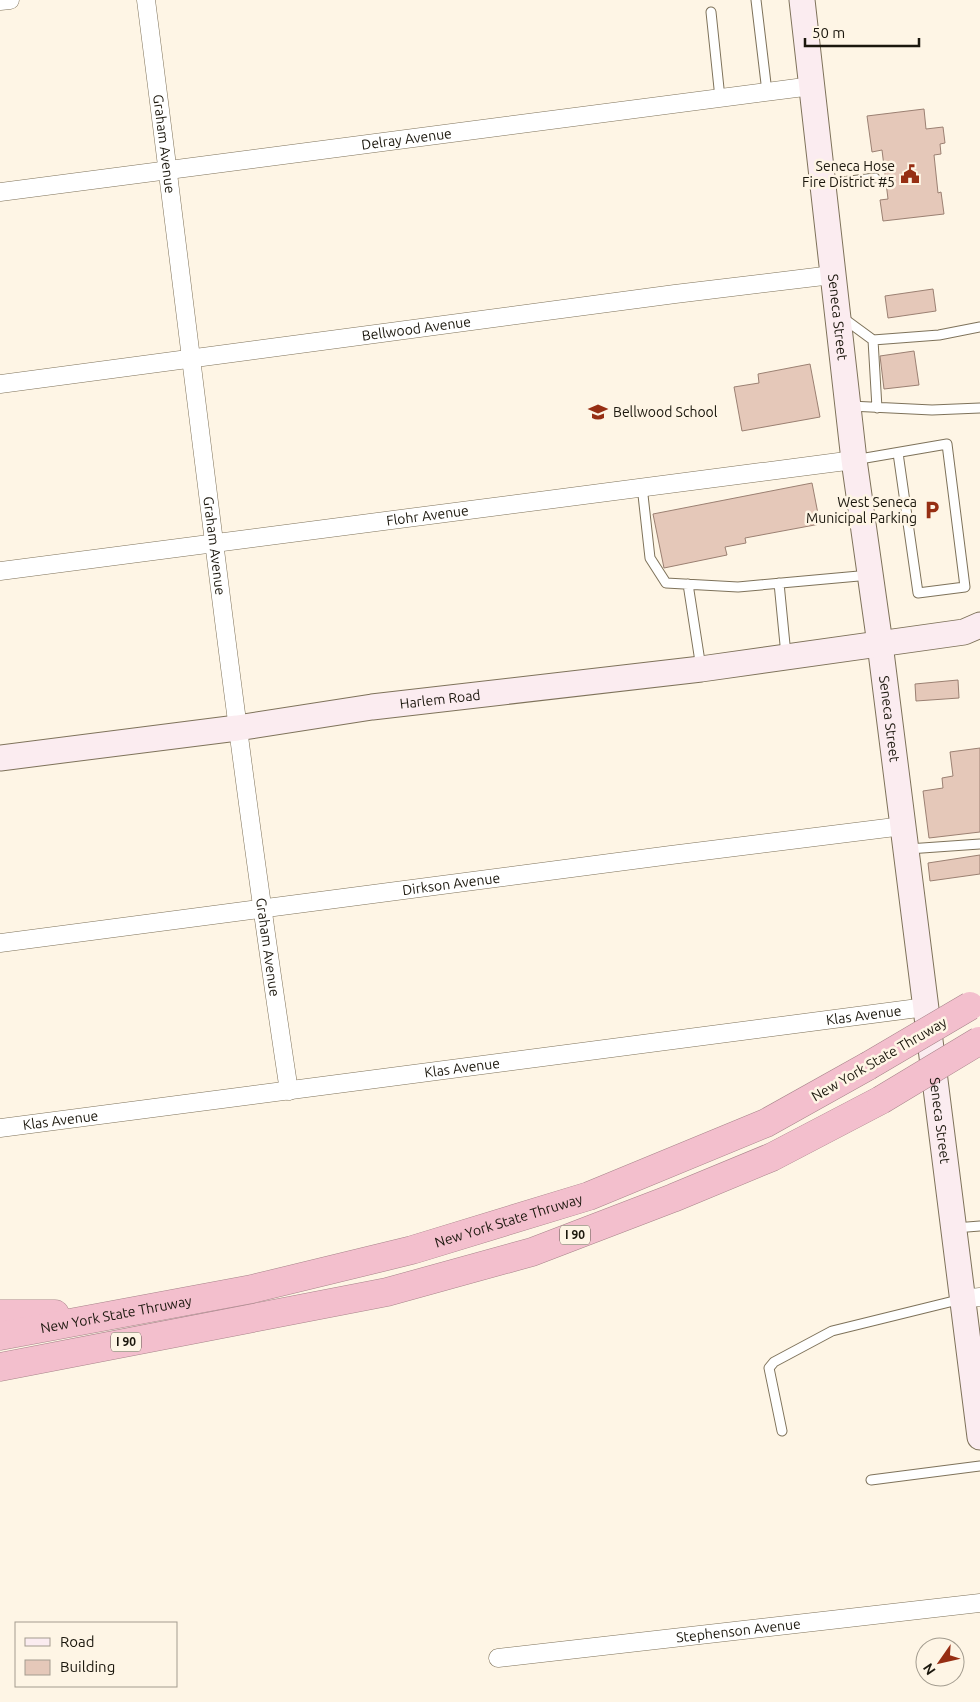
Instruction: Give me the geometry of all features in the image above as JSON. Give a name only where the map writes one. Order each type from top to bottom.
[{"type":"highway","name":"New York State Thruway","points":[[0,1336],[252,1290],[412,1250],[589,1196],[766,1123],[975,1003]]},
{"type":"highway","name":"New York State Thruway","points":[[0,1367],[387,1292],[532,1252],[673,1198],[772,1157],[881,1100],[980,1041]]},
{"type":"highway","points":[[0,1314],[121,1314]]},
{"type":"main road","name":"Seneca Street","points":[[802,0],[854,460],[880,644],[954,1228],[971,1298],[980,1437]]},
{"type":"main road","name":"Harlem Road","points":[[0,758],[237,728],[372,707],[701,668],[880,644],[964,632],[980,625]]},
{"type":"street","points":[[0,1],[10,0]]},
{"type":"street","name":"Graham Avenue","points":[[146,0],[237,728],[261,909],[289,1091]]},
{"type":"street","name":"Delray Avenue","points":[[0,192],[812,86]]},
{"type":"street","name":"Bellwood Avenue","points":[[0,384],[675,294],[832,275]]},
{"type":"street","name":"Flohr Avenue","points":[[0,571],[642,486],[854,460]]},
{"type":"street","name":"Dirkson Avenue","points":[[0,943],[681,853],[904,838]]},
{"type":"street","name":"Klas Avenue","points":[[0,1128],[926,1007]]},
{"type":"street","name":"Stephenson Avenue","points":[[498,1658],[980,1603]]},
{"type":"lane","points":[[756,0],[767,92]]},
{"type":"lane","points":[[712,12],[720,98]]},
{"type":"lane","points":[[822,184],[875,178]]},
{"type":"lane","points":[[837,314],[874,340],[940,335],[980,326]]},
{"type":"lane","points":[[874,340],[877,408]]},
{"type":"lane","points":[[848,406],[932,410],[980,408]]},
{"type":"lane","points":[[854,460],[948,444],[965,587],[918,593],[898,453]]},
{"type":"lane","points":[[642,486],[650,558],[666,583],[738,587],[870,575]]},
{"type":"lane","points":[[779,583],[786,656]]},
{"type":"lane","points":[[688,584],[701,668]]},
{"type":"lane","points":[[904,838],[980,844]]},
{"type":"lane","points":[[954,1228],[980,1226]]},
{"type":"lane","points":[[782,1432],[769,1368],[774,1362],[832,1331],[971,1298]]},
{"type":"lane","points":[[871,1480],[980,1466]]},
{"type":"building","name":"Seneca Hose Fire District #5","points":[[924,109],[926,129],[943,127],[945,143],[940,144],[941,154],[934,155],[938,193],[941,192],[944,214],[883,221],[880,200],[888,199],[882,150],[872,152],[867,116]]},
{"type":"building","points":[[933,289],[936,311],[888,318],[885,296]]},
{"type":"building","points":[[914,351],[919,385],[884,389],[880,356]]},
{"type":"building","points":[[810,364],[820,417],[742,431],[734,387],[759,383],[758,374]]},
{"type":"building","points":[[812,483],[820,524],[745,538],[746,543],[725,547],[727,555],[664,568],[653,514]]},
{"type":"building","points":[[958,680],[959,698],[916,701],[915,684]]},
{"type":"building","points":[[980,748],[980,832],[929,838],[923,791],[943,788],[942,778],[953,776],[950,752]]},
{"type":"building","points":[[980,855],[980,874],[930,881],[928,863]]},
{"type":"place","name":"Seneca Hose Fire District #5","points":[[910,174]]},
{"type":"place","name":"Bellwood School","points":[[598,412]]},
{"type":"place","name":"West Seneca Municipal Parking","points":[[932,510]]}]
